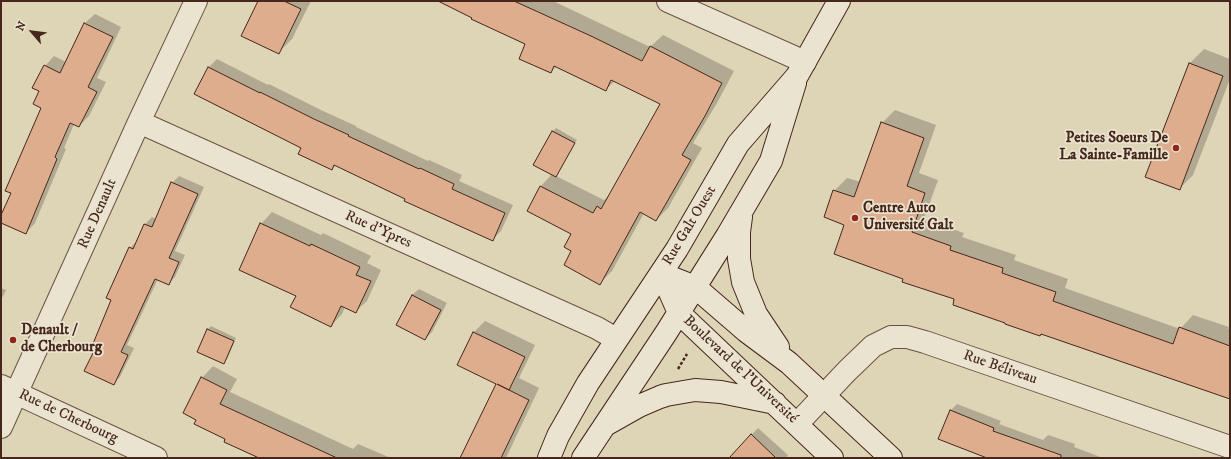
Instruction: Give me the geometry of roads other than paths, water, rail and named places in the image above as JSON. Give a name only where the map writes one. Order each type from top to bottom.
[{"type":"street","name":"Rue Denault","points":[[1,427],[9,390],[196,1]]},
{"type":"street","points":[[583,458],[695,287],[742,212],[771,161],[801,69],[668,1]]},
{"type":"street","name":"Rue Galt Ouest","points":[[549,458],[558,436],[588,383],[616,339],[662,274],[738,144],[801,69],[839,1]]},
{"type":"street","name":"Rue d'Ypres","points":[[139,122],[589,324],[616,339]]},
{"type":"street","points":[[742,212],[739,232],[739,259],[743,282],[756,314],[790,363]]},
{"type":"street","points":[[662,274],[695,287],[746,331],[790,363],[891,458]]},
{"type":"street","name":"Boulevard de l'Université","points":[[662,274],[679,312],[832,458]]},
{"type":"street","name":"Rue Béliveau","points":[[797,424],[824,394],[873,346],[891,337],[907,337],[1230,447]]},
{"type":"street","name":"Rue de Cherbourg","points":[[9,390],[156,458]]},
{"type":"street","points":[[604,426],[639,406],[660,397],[695,390],[721,392],[775,403]]},
{"type":"place","name":"Petites Soeurs De La Sainte-Famille","points":[[1176,148]]},
{"type":"place","name":"Centre Auto Université Galt","points":[[855,218]]},
{"type":"place","name":"Denault / de Cherbourg","points":[[13,340]]}]
